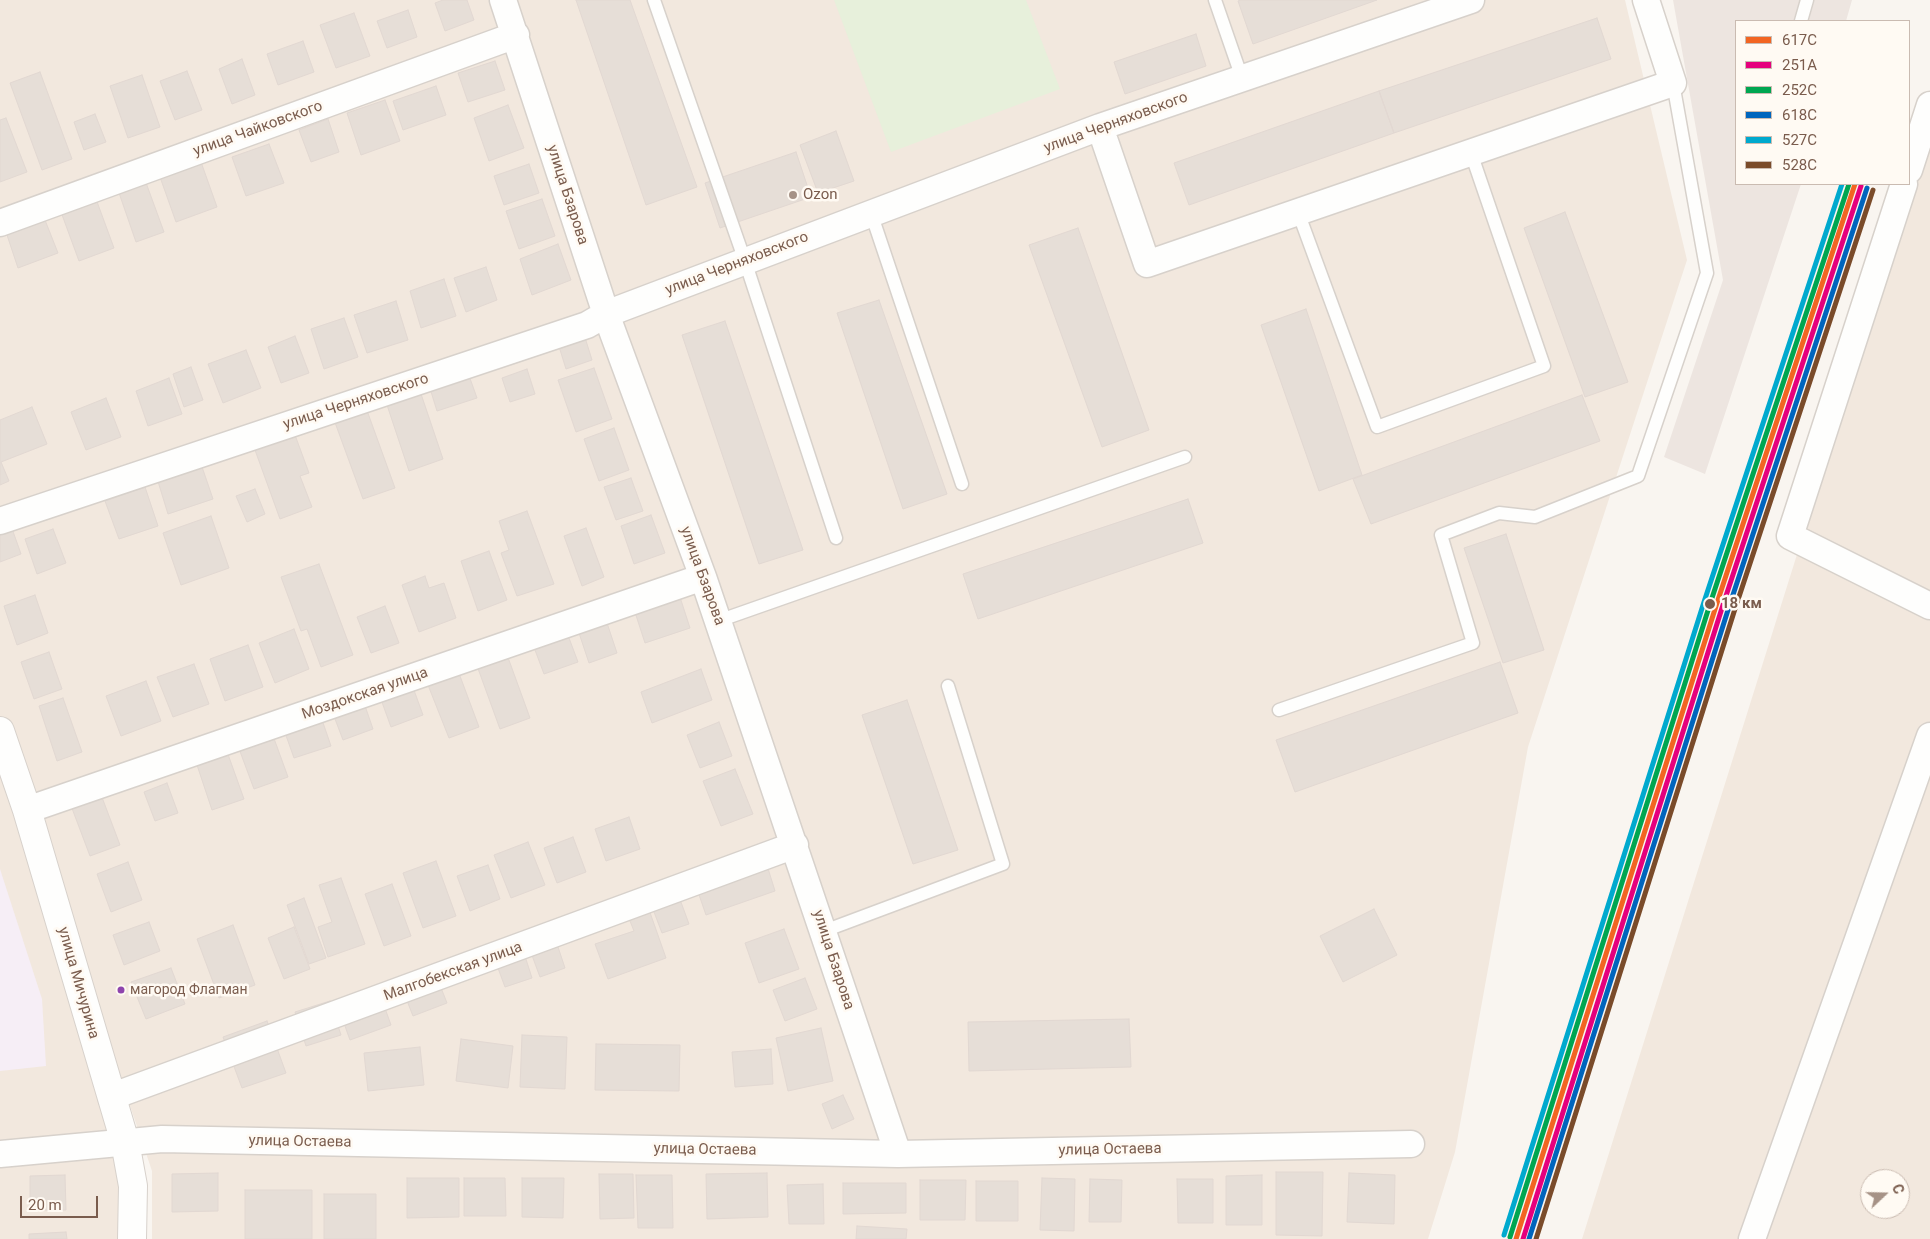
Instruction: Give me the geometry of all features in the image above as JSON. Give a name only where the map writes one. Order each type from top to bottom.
[{"type":"street","name":"улица Бзарова","points":[[504,0],[606,314],[703,577],[898,1154]]},
{"type":"street","name":"улица Черняховского","points":[[0,521],[578,328],[606,314],[1100,127],[1471,0]]},
{"type":"street","points":[[1100,127],[1148,264],[1674,83],[1646,0]]},
{"type":"street","name":"улица Чайковского","points":[[0,223],[516,35]]},
{"type":"street","points":[[1910,167],[1930,105]]},
{"type":"street","points":[[1904,185],[1790,536],[1930,606]]},
{"type":"street","name":"Моздокская улица","points":[[27,810],[703,577]]},
{"type":"street","name":"улица Мичурина","points":[[0,731],[27,810],[125,1142],[133,1186],[132,1239]]},
{"type":"street","points":[[1752,1239],[1930,736]]},
{"type":"street","name":"Малгобекская улица","points":[[112,1099],[124,1092],[795,845]]},
{"type":"street","name":"улица Остаева","points":[[0,1154],[162,1139],[898,1154],[1411,1144]]},
{"type":"lane","points":[[654,0],[745,261],[836,538]]},
{"type":"lane","points":[[1215,0],[1242,78]]},
{"type":"lane","points":[[1801,20],[1807,0]]},
{"type":"lane","points":[[1279,710],[1473,643],[1440,535],[1499,513],[1535,517],[1638,476],[1707,273],[1674,83]]},
{"type":"lane","points":[[1298,212],[1377,427],[1544,366],[1471,153]]},
{"type":"lane","points":[[871,214],[962,484]]},
{"type":"lane","points":[[718,621],[1185,457]]},
{"type":"lane","points":[[824,931],[1003,864],[948,686]]},
{"type":"shaded area","points":[[0,0],[1625,0],[1687,260],[1528,747],[1455,1152],[1428,1239],[152,1239],[152,1171],[0,719]]},
{"type":"shaded area","points":[[1673,0],[1852,0],[1846,20],[1735,20],[1735,185],[1801,185],[1705,474],[1664,457],[1723,280]]},
{"type":"shaded area","points":[[1930,131],[1930,1239],[1582,1239]]},
{"type":"shaded area","points":[[0,731],[95,1040],[132,1239],[0,1239]]},
{"type":"shaded area","points":[[0,869],[42,999],[46,1066],[0,1071]]},
{"type":"green space","points":[[834,0],[1026,0],[1060,89],[891,152]]},
{"type":"building","points":[[443,0],[467,0],[474,20],[445,31],[435,3]]},
{"type":"building","points":[[576,0],[630,0],[697,187],[646,205]]},
{"type":"building","points":[[1377,0],[1253,44],[1238,1]]},
{"type":"building","points":[[408,10],[417,37],[387,48],[377,21]]},
{"type":"building","points":[[354,13],[370,56],[336,68],[320,25]]},
{"type":"building","points":[[1597,18],[1611,59],[1394,133],[1379,91]]},
{"type":"building","points":[[1196,34],[1206,66],[1125,94],[1114,62]]},
{"type":"building","points":[[303,41],[314,72],[278,85],[267,54]]},
{"type":"building","points":[[242,59],[255,95],[232,104],[219,69]]},
{"type":"building","points":[[495,61],[505,90],[468,102],[458,73]]},
{"type":"building","points":[[187,71],[202,110],[175,120],[160,81]]},
{"type":"building","points":[[40,72],[72,159],[42,170],[10,83]]},
{"type":"building","points":[[142,75],[160,127],[128,138],[110,86]]},
{"type":"building","points":[[436,86],[446,115],[403,130],[393,101]]},
{"type":"building","points":[[1379,91],[1394,133],[1189,205],[1174,163]]},
{"type":"building","points":[[385,100],[400,141],[361,155],[347,113]]},
{"type":"building","points":[[508,105],[524,148],[489,161],[474,118]]},
{"type":"building","points":[[95,114],[106,142],[84,150],[74,122]]},
{"type":"building","points":[[6,118],[27,172],[0,182],[0,120]]},
{"type":"building","points":[[328,119],[339,152],[311,162],[299,130]]},
{"type":"building","points":[[836,131],[854,181],[818,193],[800,145]]},
{"type":"building","points":[[269,144],[284,183],[246,196],[232,157]]},
{"type":"building","points":[[796,152],[811,197],[720,228],[705,183]]},
{"type":"building","points":[[201,162],[217,207],[176,222],[160,177]]},
{"type":"building","points":[[529,164],[539,193],[504,205],[494,176]]},
{"type":"building","points":[[145,180],[164,232],[136,242],[118,190]]},
{"type":"building","points":[[96,199],[114,248],[79,261],[61,212]]},
{"type":"building","points":[[542,199],[555,236],[519,249],[506,211]]},
{"type":"building","points":[[1565,212],[1628,382],[1585,397],[1524,228]]},
{"type":"building","points":[[43,215],[58,253],[18,268],[5,229]]},
{"type":"building","points":[[1078,228],[1149,430],[1102,447],[1029,245]]},
{"type":"building","points":[[558,244],[571,280],[532,295],[520,259]]},
{"type":"building","points":[[486,267],[497,300],[466,312],[454,278]]},
{"type":"building","points":[[444,279],[456,316],[421,328],[410,291]]},
{"type":"building","points":[[879,300],[947,494],[903,509],[837,313]]},
{"type":"building","points":[[396,301],[408,340],[367,353],[354,315]]},
{"type":"building","points":[[1306,309],[1362,475],[1319,491],[1261,325]]},
{"type":"building","points":[[344,318],[358,357],[324,369],[311,329]]},
{"type":"building","points":[[725,321],[803,550],[759,564],[682,335]]},
{"type":"building","points":[[583,331],[592,360],[566,369],[557,340]]},
{"type":"building","points":[[295,336],[309,373],[281,383],[268,347]]},
{"type":"building","points":[[246,350],[261,388],[223,403],[208,364]]},
{"type":"building","points":[[191,367],[203,400],[184,407],[173,374]]},
{"type":"building","points":[[594,368],[612,419],[576,432],[558,380]]},
{"type":"building","points":[[527,369],[535,394],[510,402],[502,378]]},
{"type":"building","points":[[467,370],[477,398],[437,411],[428,382]]},
{"type":"building","points":[[169,378],[182,414],[148,426],[136,391]]},
{"type":"building","points":[[418,385],[443,459],[409,471],[384,396]]},
{"type":"building","points":[[1582,395],[1600,441],[1371,524],[1353,479]]},
{"type":"building","points":[[106,398],[121,437],[86,450],[71,412]]},
{"type":"building","points":[[365,405],[395,488],[363,499],[333,417]]},
{"type":"building","points":[[32,407],[47,444],[1,462],[9,481],[0,485],[0,420]]},
{"type":"building","points":[[614,428],[629,470],[599,481],[584,439]]},
{"type":"building","points":[[295,435],[309,473],[300,476],[312,507],[280,519],[255,450]]},
{"type":"building","points":[[200,461],[213,499],[168,514],[156,475]]},
{"type":"building","points":[[631,478],[643,511],[616,520],[604,487]]},
{"type":"building","points":[[145,487],[158,526],[119,539],[105,501]]},
{"type":"building","points":[[255,489],[265,514],[247,522],[236,496]]},
{"type":"building","points":[[1188,499],[1203,543],[978,619],[963,574]]},
{"type":"building","points":[[527,511],[554,584],[517,596],[501,553],[509,550],[499,521]]},
{"type":"building","points":[[651,515],[665,553],[634,564],[621,526]]},
{"type":"building","points":[[211,516],[229,568],[181,585],[163,533]]},
{"type":"building","points":[[10,523],[21,554],[0,562],[0,527]]},
{"type":"building","points":[[586,528],[604,577],[582,586],[564,536]]},
{"type":"building","points":[[53,529],[66,563],[37,574],[25,539]]},
{"type":"building","points":[[1506,534],[1544,650],[1503,663],[1464,548]]},
{"type":"building","points":[[489,551],[507,600],[478,611],[461,561]]},
{"type":"building","points":[[319,564],[353,655],[321,667],[307,629],[301,631],[281,577]]},
{"type":"building","points":[[425,576],[429,588],[444,583],[456,618],[419,632],[402,585]]},
{"type":"building","points":[[678,591],[690,628],[645,643],[633,606]]},
{"type":"building","points":[[35,595],[48,633],[17,645],[4,606]]},
{"type":"building","points":[[385,606],[399,643],[371,653],[357,617]]},
{"type":"building","points":[[605,617],[617,653],[589,663],[577,627]]},
{"type":"building","points":[[294,629],[309,669],[275,683],[259,643]]},
{"type":"building","points":[[566,630],[578,662],[544,674],[532,642]]},
{"type":"building","points":[[248,645],[263,687],[225,701],[210,659]]},
{"type":"building","points":[[49,652],[62,689],[34,699],[21,662]]},
{"type":"building","points":[[506,652],[530,718],[500,729],[476,663]]},
{"type":"building","points":[[1500,662],[1518,713],[1295,792],[1276,740]]},
{"type":"building","points":[[194,664],[209,704],[173,717],[157,677]]},
{"type":"building","points":[[457,668],[479,727],[449,738],[426,680]]},
{"type":"building","points":[[701,669],[712,700],[652,723],[641,692]]},
{"type":"building","points":[[146,681],[161,721],[121,736],[106,696]]},
{"type":"building","points":[[411,682],[423,715],[391,727],[379,694]]},
{"type":"building","points":[[63,698],[82,752],[57,761],[39,706]]},
{"type":"building","points":[[363,700],[373,729],[343,740],[332,711]]},
{"type":"building","points":[[907,700],[958,850],[913,864],[862,715]]},
{"type":"building","points":[[320,714],[331,746],[294,758],[283,727]]},
{"type":"building","points":[[719,722],[732,756],[700,768],[687,735]]},
{"type":"building","points":[[272,733],[288,777],[254,789],[238,746]]},
{"type":"building","points":[[225,746],[244,799],[212,810],[194,756]]},
{"type":"building","points":[[735,769],[753,814],[721,826],[703,781]]},
{"type":"building","points":[[167,783],[178,813],[155,821],[144,792]]},
{"type":"building","points":[[100,792],[120,845],[90,856],[70,803]]},
{"type":"building","points":[[629,817],[640,849],[606,861],[595,829]]},
{"type":"building","points":[[573,837],[586,872],[557,883],[544,848]]},
{"type":"building","points":[[528,842],[545,885],[511,898],[494,855]]},
{"type":"building","points":[[436,861],[456,916],[423,928],[403,873]]},
{"type":"building","points":[[128,862],[142,900],[111,912],[97,874]]},
{"type":"building","points":[[766,862],[775,891],[706,915],[696,886]]},
{"type":"building","points":[[488,865],[500,899],[470,911],[457,876]]},
{"type":"building","points":[[341,878],[365,944],[328,957],[318,927],[332,922],[319,885]]},
{"type":"building","points":[[392,884],[411,936],[384,946],[365,894]]},
{"type":"building","points":[[678,894],[689,924],[662,933],[651,904]]},
{"type":"building","points":[[304,898],[326,958],[309,964],[287,905]]},
{"type":"building","points":[[647,904],[666,958],[608,979],[595,944],[634,931],[626,911]]},
{"type":"building","points":[[1374,909],[1397,955],[1343,982],[1320,936]]},
{"type":"building","points":[[149,922],[160,951],[124,965],[113,935]]},
{"type":"building","points":[[233,925],[255,985],[219,998],[197,939]]},
{"type":"building","points":[[294,927],[310,969],[284,979],[268,938]]},
{"type":"building","points":[[784,929],[799,969],[759,983],[745,943]]},
{"type":"building","points":[[556,941],[565,968],[540,977],[530,950]]},
{"type":"building","points":[[523,950],[532,978],[505,987],[495,960]]},
{"type":"building","points":[[171,968],[185,1004],[146,1019],[131,982]]},
{"type":"building","points":[[434,970],[447,1003],[413,1016],[400,983]]},
{"type":"building","points":[[805,978],[817,1009],[785,1021],[773,990]]},
{"type":"building","points":[[377,986],[391,1025],[350,1040],[336,1001]]},
{"type":"building","points":[[330,1001],[341,1035],[306,1046],[295,1012]]},
{"type":"building","points":[[1129,1019],[1131,1067],[969,1071],[968,1022]]},
{"type":"building","points":[[267,1021],[286,1073],[242,1088],[223,1037]]},
{"type":"building","points":[[821,1028],[833,1081],[788,1091],[776,1038]]},
{"type":"building","points":[[522,1035],[567,1037],[565,1089],[520,1087]]},
{"type":"building","points":[[461,1039],[513,1046],[508,1088],[456,1081]]},
{"type":"building","points":[[596,1044],[680,1045],[679,1091],[595,1090]]},
{"type":"building","points":[[420,1047],[424,1085],[368,1091],[364,1053]]},
{"type":"building","points":[[771,1049],[773,1084],[735,1087],[732,1052]]},
{"type":"building","points":[[843,1095],[854,1119],[832,1129],[822,1104]]},
{"type":"building","points":[[1276,1172],[1323,1172],[1322,1236],[1276,1235]]},
{"type":"building","points":[[218,1173],[218,1211],[172,1212],[172,1174]]},
{"type":"building","points":[[767,1173],[768,1217],[707,1219],[706,1174]]},
{"type":"building","points":[[1349,1173],[1395,1175],[1394,1224],[1347,1222]]},
{"type":"building","points":[[599,1174],[633,1174],[634,1218],[600,1219]]},
{"type":"building","points":[[65,1175],[66,1210],[30,1210],[30,1176]]},
{"type":"building","points":[[636,1175],[672,1175],[673,1228],[638,1228]]},
{"type":"building","points":[[1262,1175],[1262,1225],[1226,1225],[1226,1176]]},
{"type":"building","points":[[407,1178],[459,1178],[459,1217],[407,1218]]},
{"type":"building","points":[[464,1178],[505,1178],[506,1216],[464,1216]]},
{"type":"building","points":[[522,1178],[564,1178],[563,1218],[522,1217]]},
{"type":"building","points":[[1042,1178],[1075,1179],[1074,1231],[1040,1230]]},
{"type":"building","points":[[1090,1179],[1122,1180],[1121,1222],[1089,1222]]},
{"type":"building","points":[[1177,1179],[1213,1179],[1213,1223],[1178,1223]]},
{"type":"building","points":[[920,1180],[966,1180],[965,1220],[920,1220]]},
{"type":"building","points":[[976,1181],[1018,1181],[1018,1221],[976,1221]]},
{"type":"building","points":[[843,1183],[906,1183],[906,1213],[843,1214]]},
{"type":"building","points":[[823,1184],[824,1224],[789,1224],[787,1185]]},
{"type":"building","points":[[245,1190],[312,1190],[312,1239],[245,1239]]},
{"type":"building","points":[[324,1194],[376,1194],[376,1239],[324,1239]]},
{"type":"building","points":[[857,1226],[907,1229],[906,1239],[856,1239]]},
{"type":"building","points":[[66,1232],[67,1239],[29,1239],[29,1234]]},
{"type":"transit line","name":"527С","points":[[1504,1235],[1704,602],[1842,185]]},
{"type":"transit line","name":"252С","points":[[1510,1237],[1710,604],[1849,185]]},
{"type":"transit line","name":"617C","points":[[1516,1239],[1716,606],[1855,185]]},
{"type":"transit line","name":"251А","points":[[1523,1239],[1722,608],[1861,186]]},
{"type":"transit line","name":"618С","points":[[1529,1239],[1728,610],[1867,188]]},
{"type":"transit line","name":"528С","points":[[1536,1239],[1734,612],[1873,190]]},
{"type":"place","name":"Ozon","points":[[793,195]]},
{"type":"place","name":"18 км","points":[[1710,604]]},
{"type":"place","name":"магород Флагман","points":[[121,990]]}]
